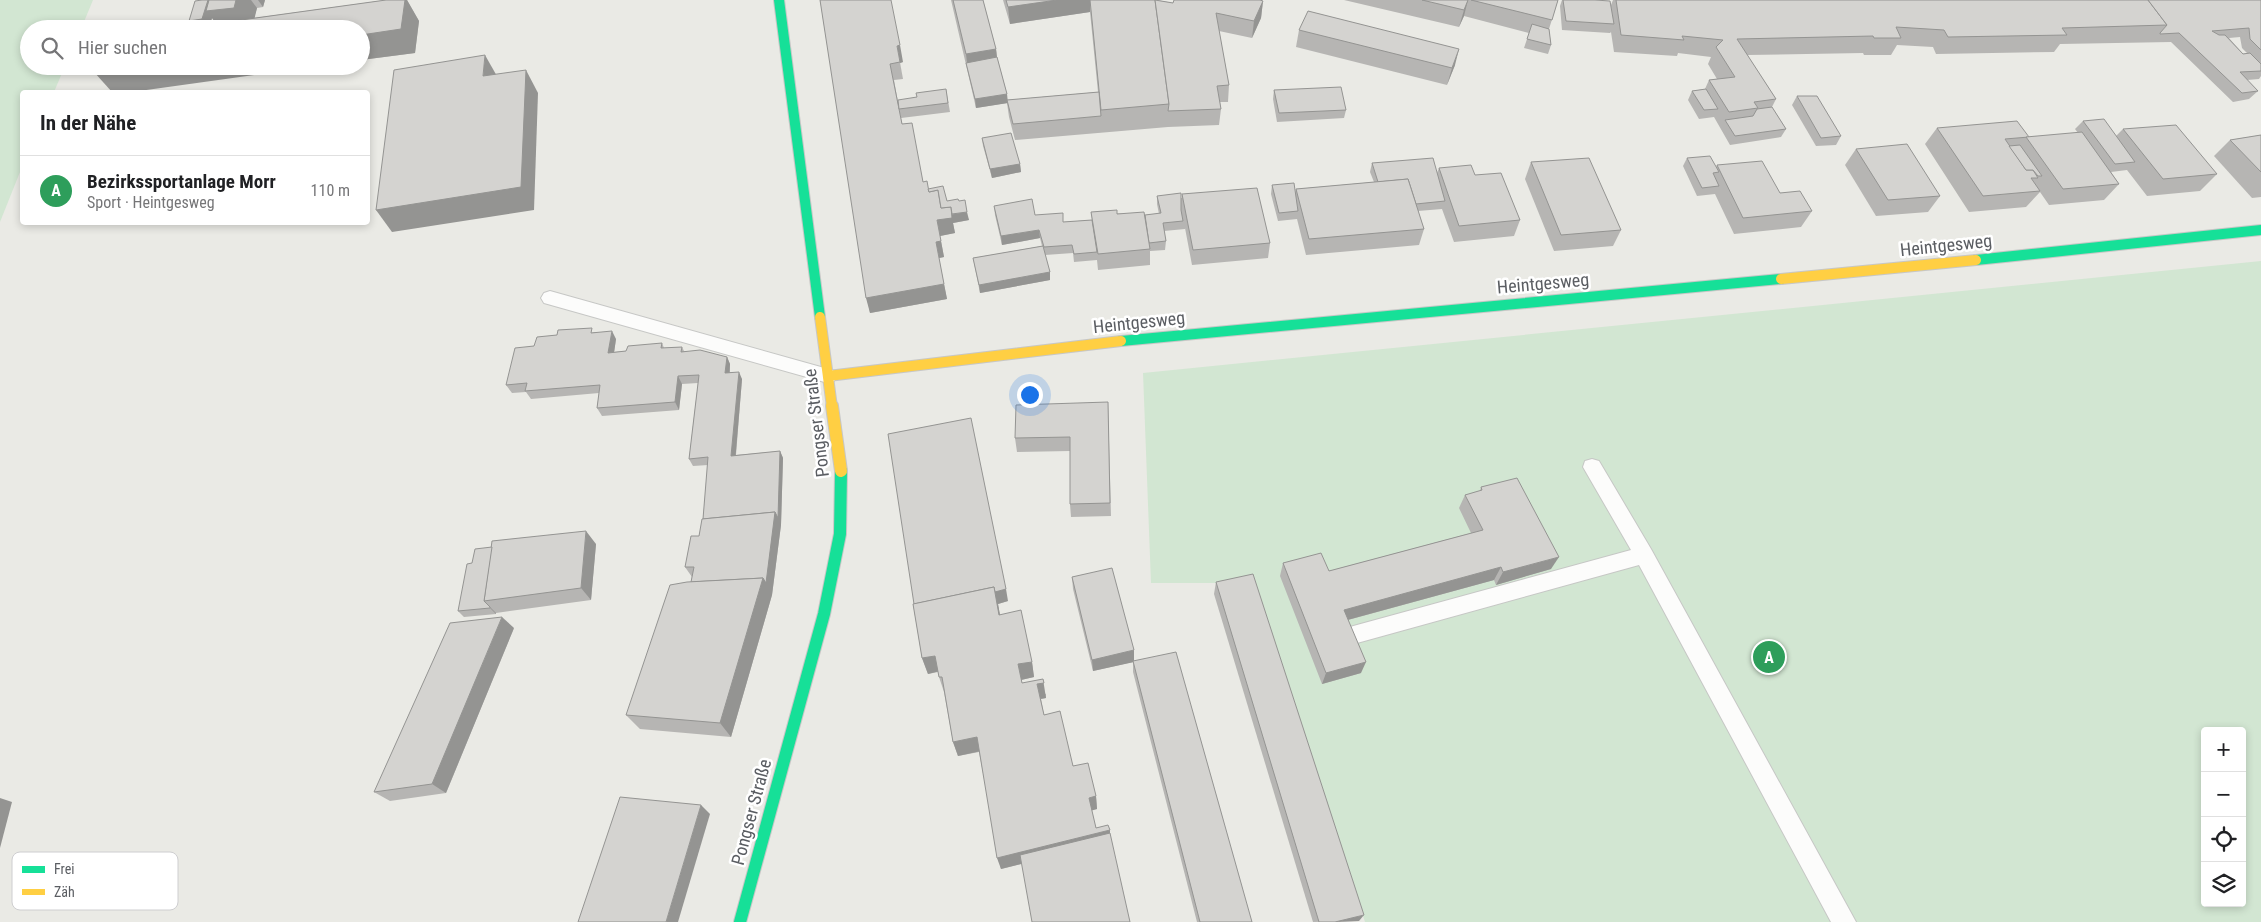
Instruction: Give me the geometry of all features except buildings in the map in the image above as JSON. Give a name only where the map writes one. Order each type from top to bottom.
[{"type":"street","name":"Pongser Straße","points":[[740,922],[824,614],[840,534],[841,460],[828,376],[779,0]]},
{"type":"street","name":"Heintgesweg","points":[[828,376],[1148,338],[1879,270],[2261,230]]},
{"type":"lane","points":[[550,298],[828,376]]},
{"type":"lane","points":[[1592,467],[1644,555],[1844,922]]},
{"type":"lane","points":[[1357,634],[1644,555]]},
{"type":"green space","points":[[0,0],[93,0],[85,20],[20,20],[20,75],[61,75],[55,90],[20,90],[20,172],[0,222]]},
{"type":"green space","points":[[2261,261],[2261,922],[1365,922],[1253,583],[1151,583],[1143,373]]},
{"type":"traffic: fast","points":[[779,0],[820,317]]},
{"type":"traffic: fast","points":[[1976,260],[2261,230]]},
{"type":"traffic: fast","points":[[1121,341],[1781,279]]},
{"type":"traffic: fast","points":[[740,922],[824,614],[840,534],[841,471]]},
{"type":"traffic: slow","points":[[1781,279],[1976,260]]},
{"type":"traffic: slow","points":[[820,317],[841,471]]},
{"type":"traffic: slow","points":[[828,376],[1121,341]]},
{"type":"place","name":"Bezirkssportanlage Morr","points":[[1769,657]]}]
